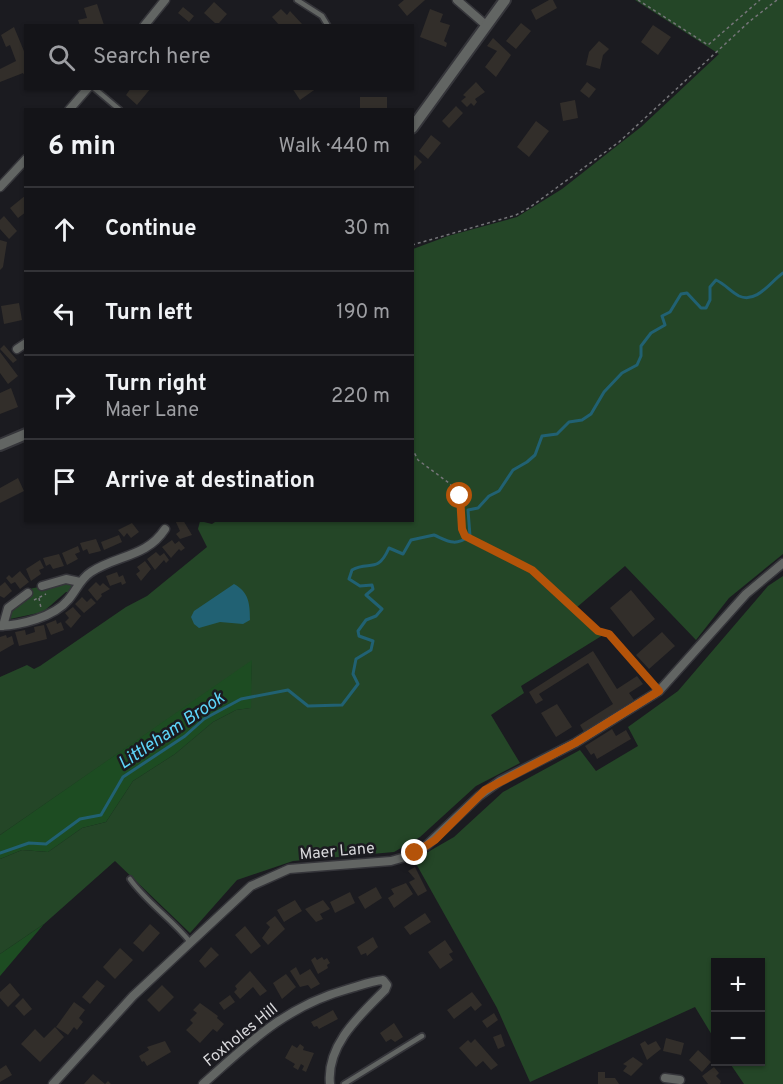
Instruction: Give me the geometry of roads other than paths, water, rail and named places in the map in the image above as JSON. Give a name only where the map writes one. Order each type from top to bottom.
[{"type":"street","points":[[146,24],[165,0]]},
{"type":"street","points":[[457,0],[487,26]]},
{"type":"street","points":[[414,125],[505,0]]},
{"type":"street","points":[[71,108],[86,90]]},
{"type":"street","points":[[0,187],[24,161]]},
{"type":"street","points":[[17,349],[24,344]]},
{"type":"street","points":[[0,445],[24,435]]},
{"type":"street","points":[[2,626],[38,618],[66,603],[80,582],[100,567],[151,546],[165,529]]},
{"type":"street","name":"Maer Lane","points":[[53,1084],[126,1004],[251,886],[281,871],[314,865],[391,861],[415,853],[435,840],[485,790],[575,743],[659,691],[746,594],[783,563]]},
{"type":"street","points":[[42,586],[66,579],[80,582]]},
{"type":"street","points":[[2,626],[8,608],[28,593]]},
{"type":"street","name":"Foxholes Hill","points":[[203,1084],[264,1030],[299,1007],[333,993],[383,980],[387,985],[385,990],[342,1038],[331,1063],[330,1084]]},
{"type":"lane","points":[[297,0],[321,16],[327,24]]},
{"type":"lane","points":[[96,90],[118,108]]},
{"type":"lane","points":[[130,879],[140,892],[179,927],[190,942]]},
{"type":"lane","points":[[344,1084],[422,1036]]},
{"type":"water","points":[[234,584],[243,591],[248,599],[250,620],[243,624],[220,622],[199,628],[194,624],[191,617],[194,611]]},
{"type":"waterway","name":"Littleham Brook","points":[[0,853],[29,843],[46,844],[80,819],[101,815],[123,777],[185,736],[204,719],[241,699],[288,690],[308,706],[342,705],[358,684],[353,674],[356,659],[371,650],[373,641],[359,636],[358,631],[366,620],[376,616],[382,609],[366,595],[373,589],[372,585],[360,586],[349,579],[352,570],[377,564],[389,548],[403,554],[411,540],[434,535],[455,542],[470,536],[468,510],[478,508],[489,496],[499,491],[513,470],[535,455],[542,436],[557,434],[569,422],[582,420],[591,414],[604,392],[622,373],[637,365],[641,356],[641,346],[651,333],[665,325],[662,316],[670,312],[681,294],[687,293],[701,308],[706,308],[710,300],[710,287],[716,280],[739,296],[746,298],[758,294],[783,273]]}]
